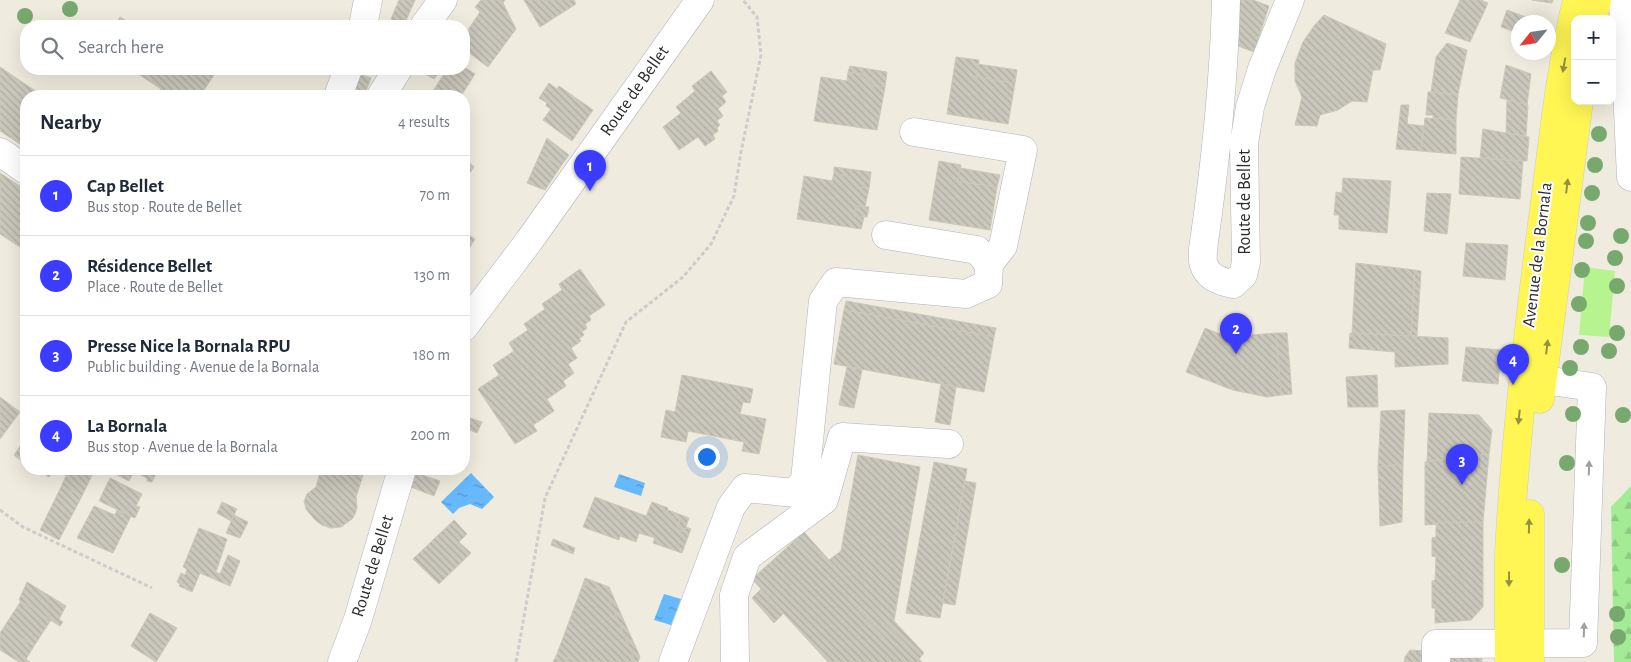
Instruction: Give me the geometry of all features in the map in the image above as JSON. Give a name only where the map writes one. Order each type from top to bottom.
[{"type":"main road","name":"Avenue de la Bornala","points":[[1519,653],[1530,503],[1533,378],[1555,129],[1564,67],[1577,0]]},
{"type":"main road","points":[[1593,15],[1597,0]]},
{"type":"main road","name":"Avenue de la Bornala","points":[[1533,378],[1579,105]]},
{"type":"street","points":[[363,20],[368,0]]},
{"type":"street","points":[[428,20],[443,0]]},
{"type":"street","name":"Route de Bellet","points":[[470,319],[529,241],[700,0]]},
{"type":"street","name":"Route de Bellet","points":[[1226,0],[1225,54],[1203,249],[1204,266],[1212,277],[1234,284],[1243,275],[1246,262],[1244,144],[1250,107],[1262,69],[1290,0]]},
{"type":"street","points":[[1623,0],[1631,177]]},
{"type":"street","points":[[340,90],[346,75]]},
{"type":"street","points":[[385,90],[394,75]]},
{"type":"street","points":[[673,662],[731,507],[745,488],[795,493],[805,480],[823,301],[836,282],[966,294],[988,284],[990,264],[1003,246],[1024,150],[914,132]]},
{"type":"street","points":[[0,152],[20,166]]},
{"type":"street","points":[[886,235],[977,250],[990,264]]},
{"type":"street","points":[[1436,662],[1436,644],[1519,653],[1583,643],[1592,387],[1533,378]]},
{"type":"street","points":[[735,662],[734,595],[747,557],[824,500],[842,436],[949,444]]},
{"type":"street","name":"Route de Bellet","points":[[342,662],[358,619],[400,475]]},
{"type":"path","points":[[516,662],[545,498],[626,322],[683,277],[711,244],[734,196],[740,152],[761,55],[757,17],[743,0]]},
{"type":"path","points":[[0,510],[23,527],[152,588]]},
{"type":"green space","points":[[1585,267],[1615,271],[1609,337],[1579,335]]},
{"type":"green space","points":[[1631,486],[1631,662],[1614,662],[1611,507]]},
{"type":"water","points":[[470,474],[494,497],[482,509],[470,504],[459,508],[453,514],[441,502]]},
{"type":"water","points":[[619,474],[645,483],[641,496],[614,487]]},
{"type":"water","points":[[664,594],[681,599],[671,625],[654,620]]},
{"type":"building","points":[[399,0],[415,0],[406,20],[391,19]]},
{"type":"building","points":[[481,0],[505,0],[503,3],[516,29],[488,67],[470,54],[470,27],[480,12],[475,7]]},
{"type":"building","points":[[524,0],[574,0],[576,4],[540,27]]},
{"type":"building","points":[[1239,0],[1253,0],[1269,6],[1254,52],[1238,46]]},
{"type":"building","points":[[1460,0],[1481,0],[1488,3],[1470,42],[1445,33]]},
{"type":"building","points":[[1532,0],[1553,0],[1552,3]]},
{"type":"building","points":[[1507,10],[1520,15],[1511,15],[1511,31],[1501,27]]},
{"type":"building","points":[[1324,15],[1386,44],[1380,70],[1373,70],[1367,102],[1352,101],[1338,110],[1320,115],[1317,126],[1295,125],[1302,97],[1295,81],[1295,63],[1303,42]]},
{"type":"building","points":[[1447,43],[1467,50],[1458,94],[1431,92],[1436,57]]},
{"type":"building","points":[[956,57],[979,60],[976,77],[1015,83],[1008,124],[947,114]]},
{"type":"building","points":[[978,64],[1017,70],[1015,83],[976,77]]},
{"type":"building","points":[[1506,65],[1531,74],[1527,105],[1500,98]]},
{"type":"building","points":[[850,66],[887,72],[885,87],[873,86],[862,74],[848,72]]},
{"type":"building","points":[[0,67],[34,90],[20,90],[20,144],[0,131]]},
{"type":"building","points":[[470,71],[475,74],[465,90],[434,90],[443,75],[470,75]]},
{"type":"building","points":[[711,71],[727,92],[722,96],[726,102],[718,109],[723,116],[717,121],[720,125],[717,128],[718,131],[713,135],[715,139],[705,146],[698,137],[679,150],[663,127],[681,113],[676,107],[695,91],[692,86]]},
{"type":"building","points":[[848,72],[862,74],[873,86],[885,87],[877,130],[814,121],[821,77],[847,81]]},
{"type":"building","points":[[140,75],[214,75],[204,90],[161,89]]},
{"type":"building","points":[[355,75],[371,78],[366,90],[352,90]]},
{"type":"building","points":[[427,75],[437,75],[434,79]]},
{"type":"building","points":[[549,83],[557,89],[559,86],[593,110],[572,141],[543,120],[551,109],[546,106],[547,103],[539,98]]},
{"type":"building","points":[[1428,92],[1458,94],[1456,120],[1433,118],[1433,115],[1426,115]]},
{"type":"building","points":[[1507,100],[1528,105],[1526,136],[1506,133]]},
{"type":"building","points":[[1401,105],[1409,105],[1407,124],[1424,126],[1421,151],[1396,149]]},
{"type":"building","points":[[1425,118],[1456,120],[1456,154],[1421,151]]},
{"type":"building","points":[[1483,129],[1529,137],[1527,161],[1480,158]]},
{"type":"building","points":[[547,138],[569,155],[561,166],[540,154]]},
{"type":"building","points":[[540,154],[561,166],[545,190],[527,183]]},
{"type":"building","points":[[1461,157],[1523,161],[1520,199],[1459,194]]},
{"type":"building","points":[[939,161],[961,165],[958,181],[997,187],[990,230],[929,220]]},
{"type":"building","points":[[470,163],[474,167],[470,173]]},
{"type":"building","points":[[834,167],[871,172],[869,188],[857,187],[849,177],[834,173]]},
{"type":"building","points":[[960,168],[1000,175],[997,187],[958,181]]},
{"type":"building","points":[[0,173],[20,186],[20,247],[0,234]]},
{"type":"building","points":[[834,173],[849,177],[857,187],[869,188],[865,207],[856,206],[854,216],[864,217],[861,229],[797,219],[804,176],[832,181]]},
{"type":"building","points":[[1343,178],[1391,181],[1387,233],[1339,229],[1339,215],[1334,215],[1336,192],[1342,193]]},
{"type":"building","points":[[1427,193],[1451,194],[1447,234],[1424,231]]},
{"type":"building","points":[[856,206],[869,207],[867,217],[854,216]]},
{"type":"building","points":[[470,236],[475,239],[470,247]]},
{"type":"building","points":[[1466,243],[1508,245],[1505,280],[1463,276]]},
{"type":"building","points":[[1356,263],[1415,270],[1411,336],[1352,333]]},
{"type":"building","points":[[580,269],[605,305],[589,316],[591,320],[585,324],[587,328],[582,332],[584,335],[579,339],[581,341],[571,348],[577,358],[568,364],[574,373],[563,381],[566,386],[547,399],[554,411],[533,425],[537,431],[515,444],[478,389],[499,375],[493,365],[514,351],[509,343],[528,330],[524,324],[545,309],[542,304],[562,290],[559,284]]},
{"type":"building","points":[[1415,270],[1421,271],[1417,336],[1411,336]]},
{"type":"building","points":[[846,301],[996,328],[994,337],[844,310]]},
{"type":"building","points":[[844,310],[994,337],[984,392],[834,364]]},
{"type":"building","points":[[1205,328],[1227,337],[1276,333],[1281,395],[1267,397],[1233,390],[1186,372]]},
{"type":"building","points":[[1276,333],[1287,333],[1292,394],[1281,395]]},
{"type":"building","points":[[1350,333],[1448,338],[1448,364],[1395,367],[1395,352],[1349,348]]},
{"type":"building","points":[[1466,347],[1501,350],[1498,384],[1462,381]]},
{"type":"building","points":[[847,367],[862,370],[854,408],[839,405]]},
{"type":"building","points":[[682,375],[753,389],[750,403],[743,402],[740,414],[766,419],[759,454],[742,451],[744,442],[688,431],[686,442],[661,437],[666,410],[675,412]]},
{"type":"building","points":[[1377,375],[1378,407],[1348,407],[1346,377]]},
{"type":"building","points":[[941,384],[956,387],[950,425],[935,422]]},
{"type":"building","points":[[0,397],[20,412],[0,439]]},
{"type":"building","points":[[1405,410],[1403,464],[1378,467],[1381,411]]},
{"type":"building","points":[[1429,413],[1479,415],[1492,430],[1489,454],[1427,462]]},
{"type":"building","points":[[470,418],[482,422],[477,433],[470,430]]},
{"type":"building","points":[[20,446],[20,460],[14,455]]},
{"type":"building","points":[[1489,454],[1483,522],[1425,525],[1425,462]]},
{"type":"building","points":[[858,455],[920,467],[894,621],[924,653],[919,659],[829,560],[841,551]]},
{"type":"building","points":[[934,462],[967,469],[940,618],[906,613]]},
{"type":"building","points":[[1403,464],[1402,522],[1380,526],[1378,467]]},
{"type":"building","points":[[66,475],[92,475],[82,496],[61,487]]},
{"type":"building","points":[[117,475],[132,475],[129,481]]},
{"type":"building","points":[[140,475],[155,475],[152,482],[147,481],[147,478]]},
{"type":"building","points":[[319,475],[363,475],[356,497],[357,508],[355,514],[352,519],[341,527],[330,528],[322,525],[306,509],[304,501],[307,494],[316,487]]},
{"type":"building","points":[[415,475],[422,475],[440,481],[434,496],[411,487]]},
{"type":"building","points":[[110,478],[142,494],[136,506],[140,507],[135,518],[99,501]]},
{"type":"building","points":[[965,481],[976,483],[955,605],[943,603]]},
{"type":"building","points":[[61,487],[82,496],[59,540],[40,530]]},
{"type":"building","points":[[595,497],[646,516],[652,502],[668,508],[666,514],[680,519],[677,529],[689,534],[682,553],[653,543],[655,538],[639,533],[636,542],[620,536],[619,540],[583,527]]},
{"type":"building","points":[[222,502],[237,509],[231,521],[217,513]]},
{"type":"building","points":[[94,506],[115,515],[117,510],[131,516],[113,553],[77,538]]},
{"type":"building","points":[[668,510],[689,518],[684,532],[677,529],[680,519],[666,514]]},
{"type":"building","points":[[234,515],[248,522],[240,538],[226,533]]},
{"type":"building","points":[[454,520],[467,534],[459,542],[471,553],[439,584],[413,559]]},
{"type":"building","points":[[1483,522],[1483,607],[1471,620],[1435,623],[1435,608],[1432,608],[1432,581],[1435,580],[1436,557],[1432,556],[1432,538],[1436,537],[1436,523]]},
{"type":"building","points":[[686,527],[691,529],[689,534],[684,532]]},
{"type":"building","points":[[199,528],[227,539],[216,572],[220,574],[228,555],[240,561],[230,586],[200,573],[192,592],[179,586],[180,584],[177,582],[181,573],[185,575],[187,569],[183,567]]},
{"type":"building","points":[[804,532],[922,662],[906,662],[795,540]]},
{"type":"building","points":[[553,539],[568,545],[566,551],[551,545]]},
{"type":"building","points":[[795,540],[906,662],[828,662],[752,579]]},
{"type":"building","points":[[568,545],[575,548],[573,554],[566,551]]},
{"type":"building","points":[[585,578],[609,587],[640,657],[638,662],[631,662],[633,656],[606,593],[583,584]]},
{"type":"building","points":[[27,582],[66,606],[59,619],[63,622],[60,626],[19,600]]},
{"type":"building","points":[[583,584],[606,593],[633,656],[631,662],[578,662],[557,654]]},
{"type":"building","points":[[761,589],[783,614],[774,623],[752,598]]},
{"type":"building","points":[[21,601],[51,620],[34,646],[4,627]]},
{"type":"building","points":[[150,613],[177,628],[156,662],[131,646]]},
{"type":"building","points":[[4,627],[34,646],[26,659],[30,662],[19,662],[0,650],[0,633]]},
{"type":"building","points":[[1410,650],[1425,651],[1425,662],[1404,662]]},
{"type":"building","points":[[557,654],[578,662],[553,662]]},
{"type":"building","points":[[1441,656],[1482,656],[1482,662],[1441,662]]},
{"type":"place","name":"Cap Bellet","points":[[590,191]]},
{"type":"place","name":"Résidence Bellet","points":[[1236,354]]},
{"type":"place","name":"La Bornala","points":[[1513,385]]},
{"type":"place","name":"Presse Nice la Bornala RPU","points":[[1462,485]]}]
